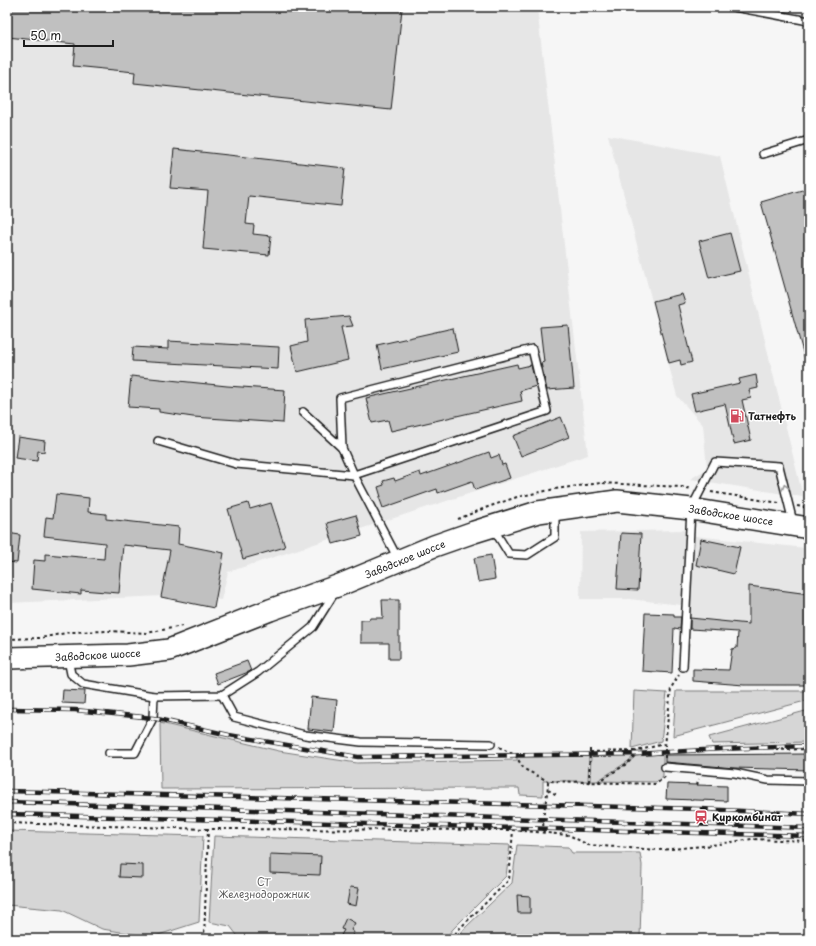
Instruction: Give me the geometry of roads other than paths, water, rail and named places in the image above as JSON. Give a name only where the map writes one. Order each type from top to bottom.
[{"type":"main road","name":"Заводское шоссе","points":[[7,658],[68,657],[169,650],[270,610],[340,585],[434,546],[492,526],[538,512],[555,509],[617,502],[691,509],[801,526]]},
{"type":"lane","points":[[734,7],[809,21]]},
{"type":"lane","points":[[763,154],[809,140]]},
{"type":"lane","points":[[158,441],[236,464],[354,475],[547,411],[532,349],[340,398],[342,448],[354,475],[399,560]]},
{"type":"lane","points":[[303,412],[342,448]]},
{"type":"lane","points":[[683,667],[691,509],[715,462],[779,466],[790,504],[801,526]]},
{"type":"lane","points":[[555,509],[555,537],[557,545]]},
{"type":"lane","points":[[492,526],[509,554],[527,555],[555,537]]},
{"type":"lane","points":[[68,657],[71,674],[83,684],[154,696],[222,695],[258,672],[312,627],[340,585]]},
{"type":"lane","points":[[222,695],[234,717],[305,735],[361,742],[491,744]]},
{"type":"lane","points":[[110,754],[135,753],[153,718],[154,696]]},
{"type":"lane","points":[[665,767],[735,772],[768,780],[809,781]]},
{"type":"railway","points":[[7,709],[75,710],[153,718],[229,735],[358,757],[636,754],[809,746]]},
{"type":"railway","points":[[7,791],[701,809],[809,814]]},
{"type":"railway","points":[[7,802],[809,828]]},
{"type":"railway","points":[[7,814],[809,836]]},
{"type":"place","name":"Татнефть","points":[[737,416]]},
{"type":"place","name":"Киркомбинат","points":[[701,817]]},
{"type":"park label","name":"СТ Железнодорожник","points":[[264,888]]}]
